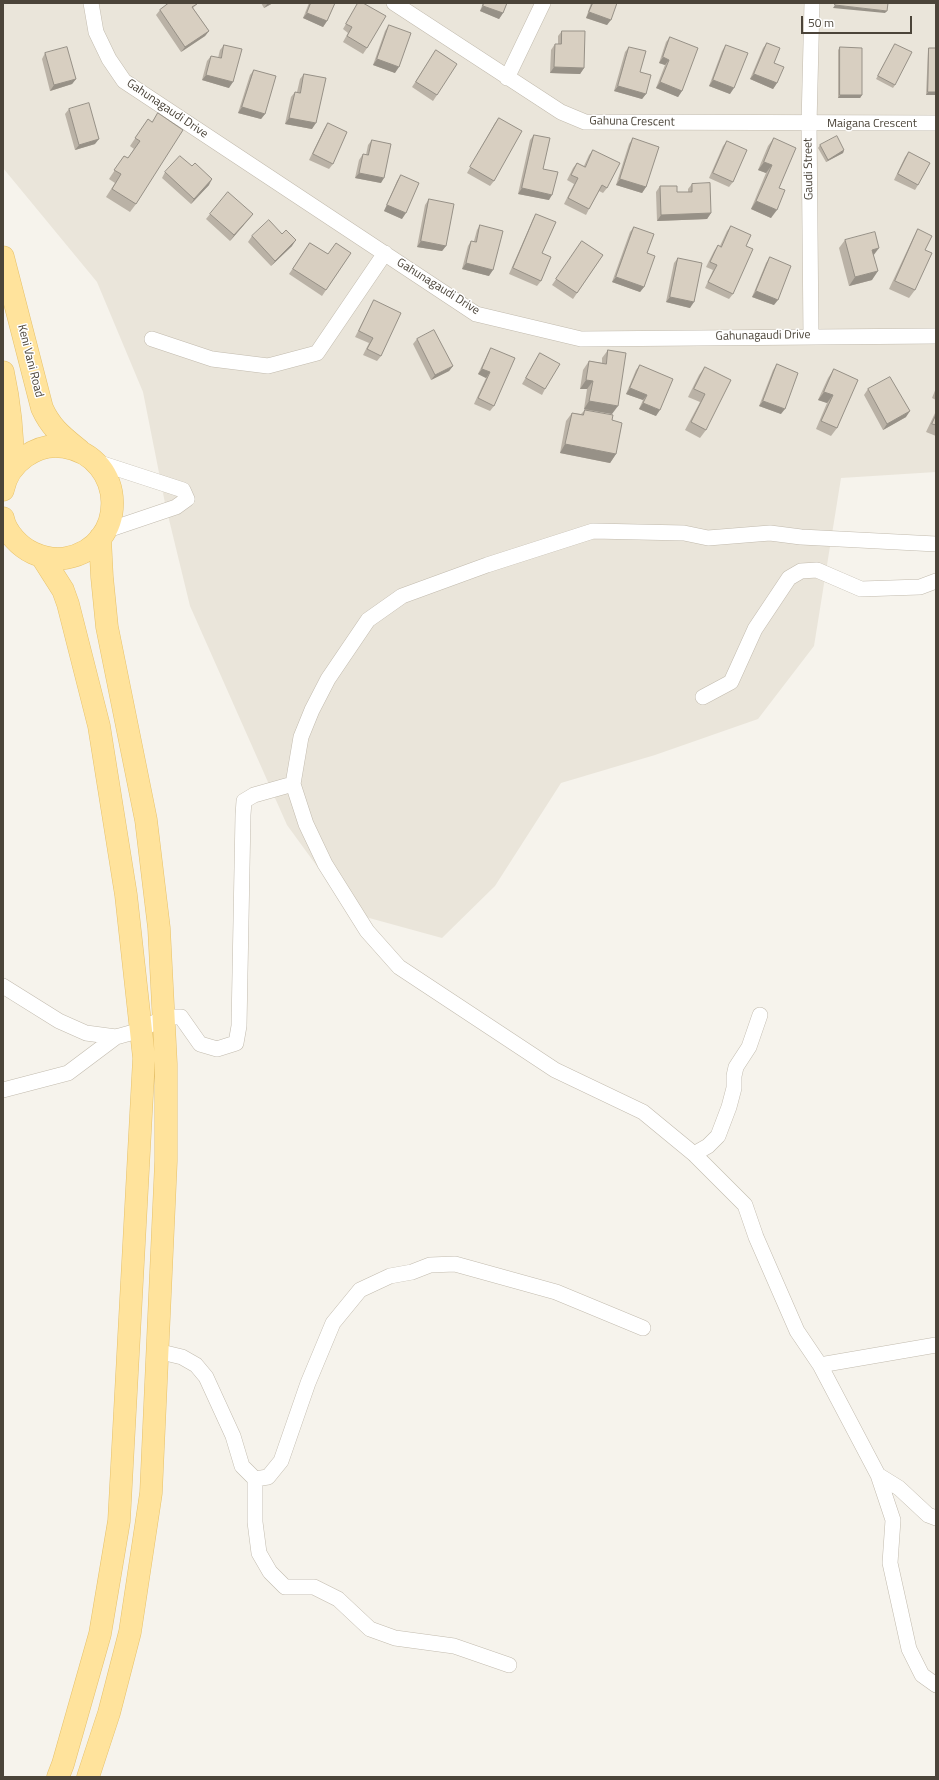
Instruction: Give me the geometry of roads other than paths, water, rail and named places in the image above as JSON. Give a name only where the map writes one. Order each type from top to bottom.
[{"type":"main road","name":"Keni Vani Road","points":[[3,257],[42,408],[48,422],[57,432],[89,457],[106,474],[111,488],[113,503],[111,518],[103,535]]},
{"type":"main road","points":[[3,372],[11,415],[13,435],[13,468]]},
{"type":"main road","points":[[3,490],[4,484],[13,468],[27,455],[44,448],[63,446],[89,457]]},
{"type":"main road","points":[[3,518],[12,536],[25,549],[42,557],[58,559],[73,556],[88,549],[103,535]]},
{"type":"main road","points":[[88,1777],[119,1681],[136,1595],[151,1493],[166,1162],[166,1064],[159,928],[146,820],[107,627],[102,577],[103,535]]},
{"type":"main road","points":[[42,557],[63,590],[68,604],[99,726],[126,895],[144,1058],[119,1521],[100,1634],[66,1757],[58,1777]]},
{"type":"street","name":"Gahunagaudi Drive","points":[[91,3],[96,32],[109,59],[124,81],[476,314],[581,338],[936,336]]},
{"type":"street","name":"Gahuna Crescent","points":[[394,3],[561,112],[585,122],[809,124]]},
{"type":"street","points":[[507,78],[543,3]]},
{"type":"street","name":"Gaudi Street","points":[[811,336],[809,124],[812,3]]},
{"type":"street","name":"Maigana Crescent","points":[[809,124],[936,123]]},
{"type":"street","points":[[152,339],[212,359],[268,366],[317,353],[385,253]]},
{"type":"street","points":[[89,457],[183,490],[187,499],[176,507],[103,535]]},
{"type":"street","points":[[936,544],[801,537],[770,533],[708,538],[684,533],[592,531],[487,565],[402,596],[368,620],[328,679],[312,710],[301,737],[293,784],[306,824],[325,864],[367,930],[399,967],[555,1070],[643,1112],[694,1154],[745,1205],[756,1237],[797,1331],[820,1365],[878,1475],[893,1520],[890,1563],[909,1649],[922,1675],[936,1685]]},
{"type":"street","points":[[703,697],[731,682],[755,629],[789,578],[801,571],[817,570],[861,589],[920,587],[936,581]]},
{"type":"street","points":[[3,1090],[68,1073],[116,1037],[141,1030],[164,1017],[181,1017],[200,1044],[217,1049],[236,1043],[239,1026],[244,801],[254,795],[293,784]]},
{"type":"street","points":[[3,986],[59,1021],[86,1033],[116,1037]]},
{"type":"street","points":[[694,1154],[708,1146],[718,1136],[729,1107],[734,1088],[736,1067],[749,1047],[760,1015]]},
{"type":"street","points":[[254,1478],[268,1477],[281,1461],[308,1383],[333,1322],[360,1290],[390,1276],[412,1272],[430,1265],[455,1264],[556,1292],[643,1328]]},
{"type":"street","points":[[820,1365],[936,1345]]},
{"type":"street","points":[[157,1351],[182,1357],[196,1365],[206,1377],[233,1436],[242,1466],[254,1478],[255,1522],[259,1553],[270,1572],[285,1587],[314,1586],[338,1599],[370,1629],[395,1638],[454,1646],[509,1665]]},
{"type":"street","points":[[878,1475],[899,1488],[928,1515],[936,1518]]}]
